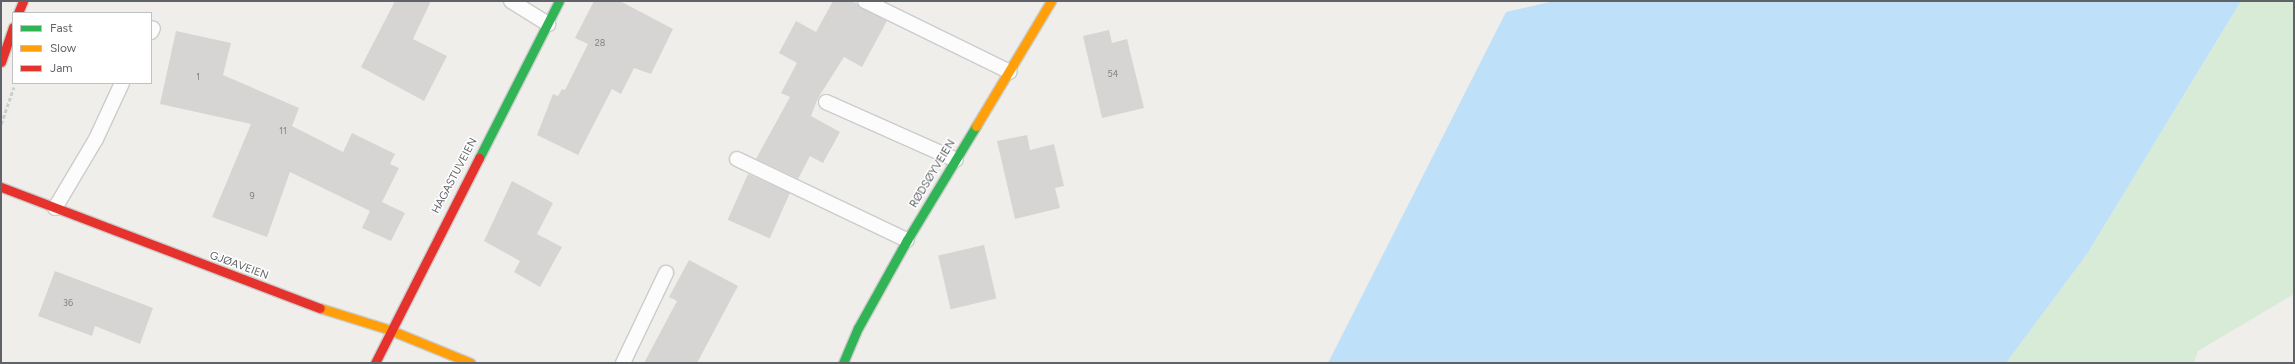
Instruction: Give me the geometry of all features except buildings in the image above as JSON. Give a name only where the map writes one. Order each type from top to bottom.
[{"type":"street","points":[[18,12],[23,1]]},
{"type":"street","name":"HAGASTUVEIEN","points":[[375,363],[390,330],[559,1]]},
{"type":"street","name":"RØDSØYVEIEN","points":[[843,363],[858,328],[907,240],[1010,72],[1051,1]]},
{"type":"street","points":[[1,62],[12,31]]},
{"type":"street","name":"GJØAVEIEN","points":[[1,187],[303,303],[390,330],[471,363]]},
{"type":"lane","points":[[511,1],[548,24]]},
{"type":"lane","points":[[865,1],[1010,72]]},
{"type":"lane","points":[[56,208],[96,139],[122,84]]},
{"type":"lane","points":[[826,102],[956,160]]},
{"type":"lane","points":[[737,159],[907,240]]},
{"type":"lane","points":[[623,363],[666,273]]},
{"type":"path","points":[[1,124],[16,84]]},
{"type":"green space","points":[[2241,1],[2294,1],[2294,294],[2198,351],[2194,363],[2006,363],[2087,254]]},
{"type":"water","points":[[1554,1],[2241,1],[2087,254],[2006,363],[1328,363],[1506,12]]},
{"type":"traffic: fast","points":[[479,158],[559,1]]},
{"type":"traffic: fast","points":[[843,363],[858,328],[907,240],[976,126]]},
{"type":"traffic: slow","points":[[976,126],[1051,1]]},
{"type":"traffic: slow","points":[[320,308],[390,330],[471,363]]},
{"type":"traffic: jam","points":[[18,12],[23,1]]},
{"type":"traffic: jam","points":[[1,62],[12,30]]},
{"type":"traffic: jam","points":[[375,363],[479,158]]},
{"type":"traffic: jam","points":[[1,187],[320,308]]}]
